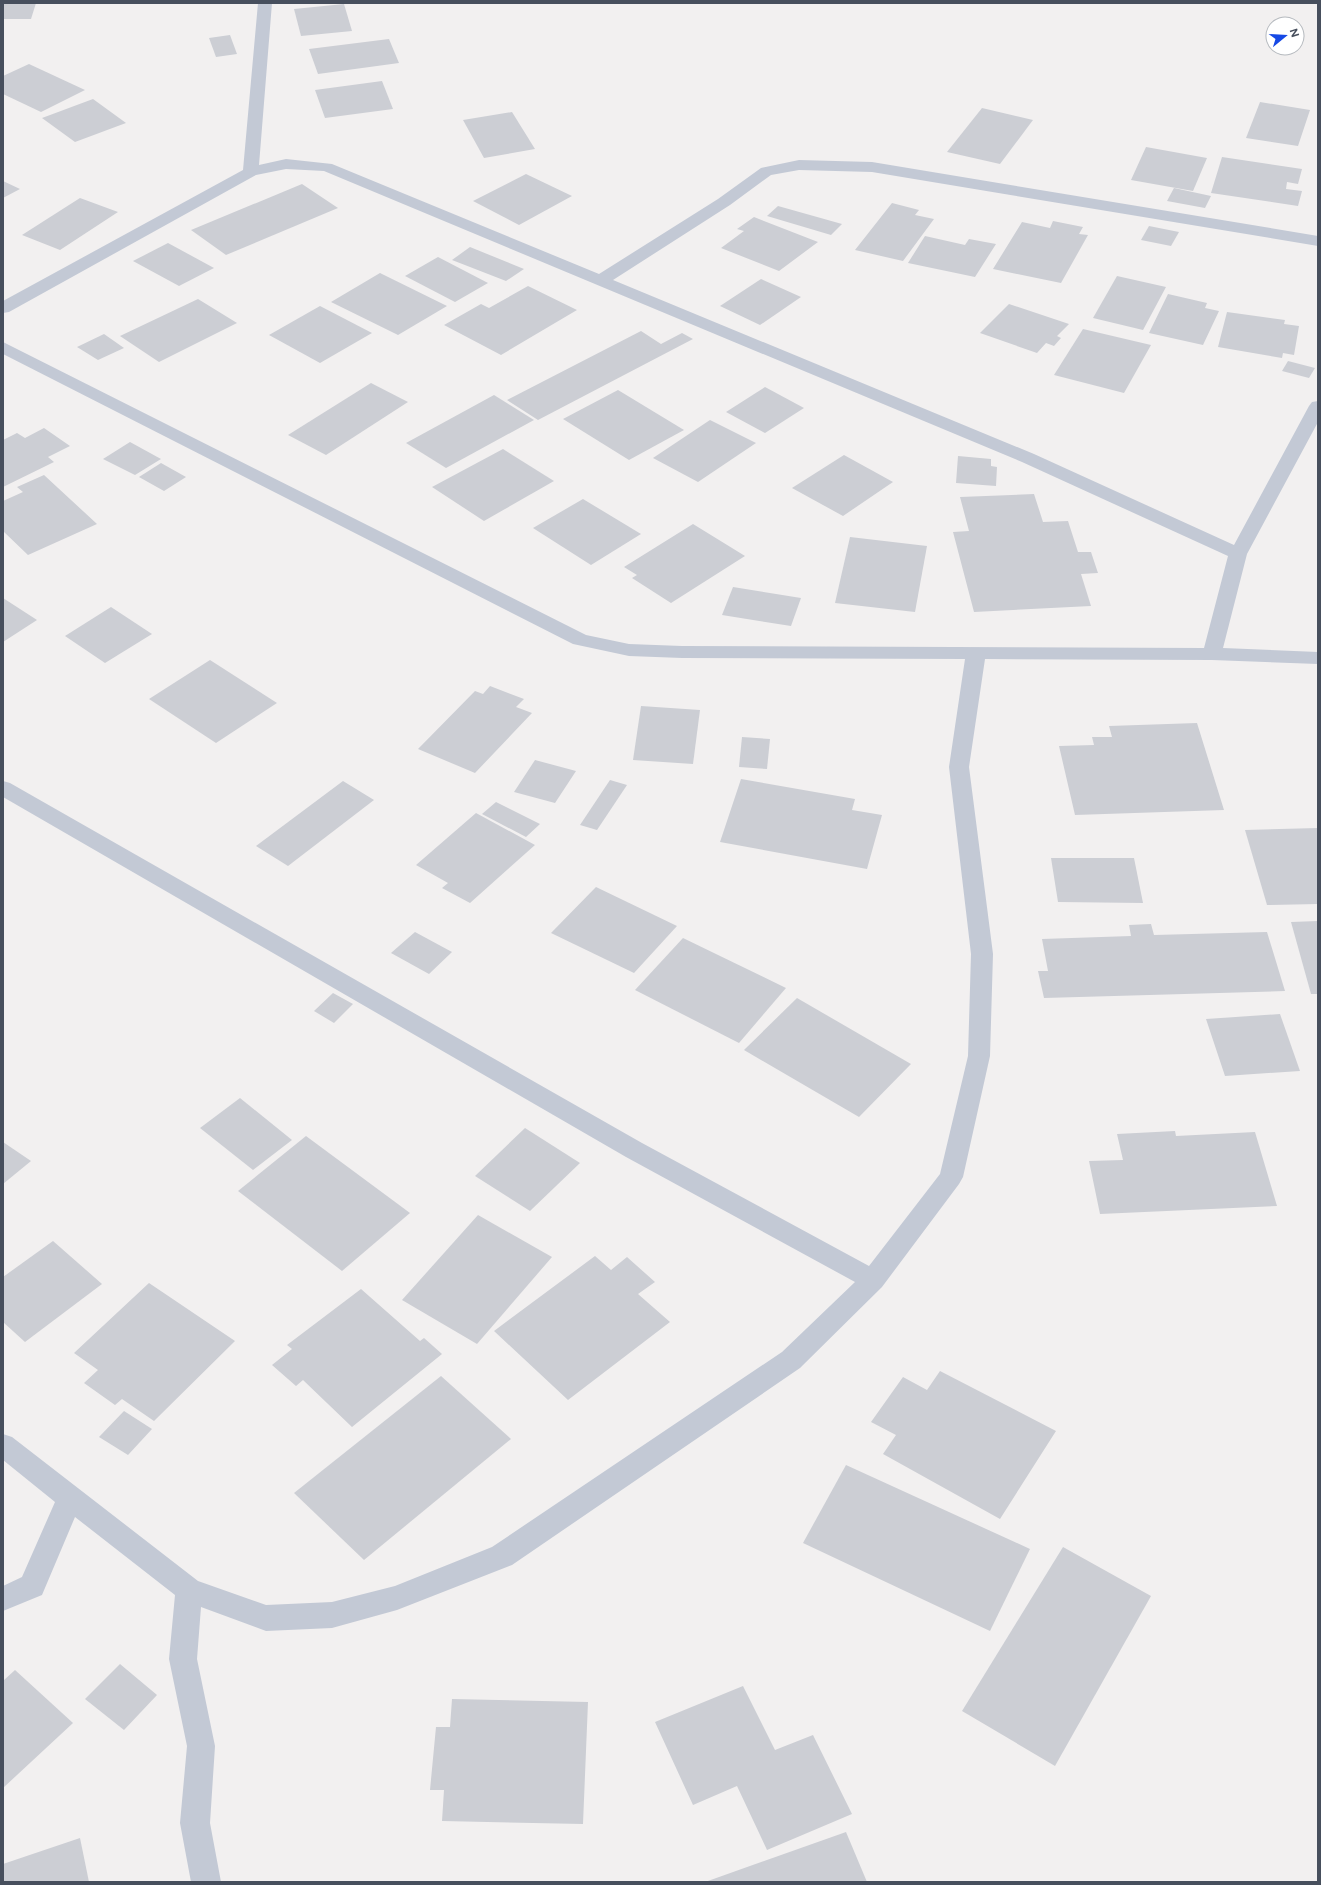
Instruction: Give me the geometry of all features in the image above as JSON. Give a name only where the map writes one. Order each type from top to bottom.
[{"type":"street","points":[[251,172],[264,6]]},
{"type":"street","points":[[3,308],[251,172],[286,164],[327,167],[1028,458],[1238,554]]},
{"type":"street","points":[[601,280],[724,202],[766,171],[799,165],[872,168],[1318,241]]},
{"type":"street","points":[[3,346],[580,640],[630,650],[682,652],[1212,654],[1318,658]]},
{"type":"street","points":[[1212,654],[1238,554],[1318,406]]},
{"type":"street","points":[[3,1445],[189,1590],[266,1618],[332,1614],[397,1598],[502,1556],[791,1360],[873,1280],[951,1178],[980,1056],[982,954],[959,767],[976,653]]},
{"type":"street","points":[[3,788],[627,1146],[873,1280]]},
{"type":"street","points":[[3,1599],[32,1586],[70,1498]]},
{"type":"street","points":[[189,1590],[183,1659],[200,1746],[195,1823],[206,1882]]},
{"type":"building","points":[[3,3],[36,3],[31,19],[3,19]]},
{"type":"building","points":[[344,4],[352,31],[301,36],[294,9]]},
{"type":"building","points":[[230,35],[237,54],[216,57],[209,38]]},
{"type":"building","points":[[389,39],[399,63],[318,74],[309,49]]},
{"type":"building","points":[[29,64],[85,90],[41,112],[3,94],[3,76]]},
{"type":"building","points":[[382,81],[393,109],[325,118],[315,90]]},
{"type":"building","points":[[93,99],[126,123],[75,142],[42,118]]},
{"type":"building","points":[[1260,102],[1310,110],[1298,146],[1246,138]]},
{"type":"building","points":[[982,108],[1033,120],[1000,164],[947,152]]},
{"type":"building","points":[[512,112],[535,149],[484,158],[463,120]]},
{"type":"building","points":[[1146,147],[1207,158],[1193,191],[1131,180]]},
{"type":"building","points":[[1222,157],[1302,169],[1298,184],[1287,182],[1286,189],[1302,191],[1298,206],[1211,193]]},
{"type":"building","points":[[526,174],[572,196],[519,225],[473,201]]},
{"type":"building","points":[[3,181],[20,189],[3,198]]},
{"type":"building","points":[[302,184],[338,208],[226,255],[191,230]]},
{"type":"building","points":[[1174,188],[1211,196],[1205,208],[1167,201]]},
{"type":"building","points":[[80,198],[118,212],[60,250],[22,235]]},
{"type":"building","points":[[892,203],[919,210],[915,215],[934,219],[903,261],[855,250]]},
{"type":"building","points":[[778,206],[842,224],[831,235],[767,216]]},
{"type":"building","points":[[754,217],[818,242],[779,271],[721,248],[744,231],[737,229]]},
{"type":"building","points":[[1053,221],[1083,227],[1079,234],[1088,235],[1061,283],[993,269],[1022,222],[1050,228]]},
{"type":"building","points":[[1149,226],[1179,232],[1171,246],[1141,240]]},
{"type":"building","points":[[925,236],[965,245],[969,239],[996,244],[975,277],[908,263]]},
{"type":"building","points":[[168,243],[214,268],[179,286],[133,261]]},
{"type":"building","points":[[470,247],[524,269],[506,281],[452,260]]},
{"type":"building","points":[[438,257],[488,283],[455,302],[405,276]]},
{"type":"building","points":[[380,273],[447,306],[398,335],[331,302]]},
{"type":"building","points":[[1117,276],[1166,287],[1143,330],[1093,318]]},
{"type":"building","points":[[761,279],[801,297],[760,325],[720,306]]},
{"type":"building","points":[[528,286],[577,310],[501,355],[444,325],[481,304],[489,308]]},
{"type":"building","points":[[1168,294],[1207,303],[1205,308],[1219,311],[1203,345],[1149,333]]},
{"type":"building","points":[[198,299],[237,323],[159,362],[120,336]]},
{"type":"building","points":[[1009,304],[1069,324],[1057,336],[1061,338],[1054,346],[1046,343],[1037,353],[980,333]]},
{"type":"building","points":[[320,306],[372,333],[320,363],[269,335]]},
{"type":"building","points":[[1227,312],[1285,320],[1284,324],[1299,326],[1294,355],[1283,353],[1282,358],[1218,347]]},
{"type":"building","points":[[1083,329],[1151,345],[1124,393],[1054,375]]},
{"type":"building","points":[[641,331],[661,344],[682,333],[693,339],[538,420],[507,400]]},
{"type":"building","points":[[104,334],[124,348],[98,360],[77,347]]},
{"type":"building","points":[[1288,361],[1315,368],[1309,378],[1282,371]]},
{"type":"building","points":[[371,383],[408,402],[326,455],[288,435]]},
{"type":"building","points":[[765,387],[804,408],[765,433],[726,412]]},
{"type":"building","points":[[618,390],[684,430],[629,460],[563,419]]},
{"type":"building","points":[[494,395],[534,420],[446,468],[406,443]]},
{"type":"building","points":[[710,420],[756,443],[698,482],[653,458]]},
{"type":"building","points":[[44,428],[70,446],[48,457],[54,462],[3,487],[3,440],[17,433],[25,438]]},
{"type":"building","points":[[130,442],[161,459],[135,475],[103,459]]},
{"type":"building","points":[[503,449],[554,481],[484,521],[432,487]]},
{"type":"building","points":[[844,455],[893,482],[843,516],[792,488]]},
{"type":"building","points":[[958,456],[991,459],[991,466],[997,467],[996,486],[956,483]]},
{"type":"building","points":[[161,463],[186,477],[164,491],[139,477]]},
{"type":"building","points":[[44,475],[97,524],[28,555],[3,531],[3,501],[23,492],[17,487]]},
{"type":"building","points":[[1034,494],[1043,522],[1068,521],[1078,552],[1091,552],[1098,573],[1081,574],[1091,606],[974,612],[953,532],[969,531],[960,497]]},
{"type":"building","points":[[583,499],[641,534],[591,565],[533,528]]},
{"type":"building","points":[[693,524],[745,556],[671,603],[632,578],[637,575],[624,567]]},
{"type":"building","points":[[850,537],[927,546],[915,612],[835,603]]},
{"type":"building","points":[[733,587],[801,598],[791,626],[722,615]]},
{"type":"building","points":[[3,598],[37,620],[3,642]]},
{"type":"building","points":[[111,607],[152,634],[105,663],[65,636]]},
{"type":"building","points":[[210,660],[277,703],[216,743],[149,699]]},
{"type":"building","points":[[490,686],[524,699],[516,707],[532,713],[475,773],[418,749],[475,691],[483,694]]},
{"type":"building","points":[[641,706],[700,710],[693,764],[633,760]]},
{"type":"building","points":[[1197,723],[1224,810],[1075,815],[1059,746],[1094,745],[1092,737],[1112,737],[1109,726]]},
{"type":"building","points":[[742,737],[770,739],[767,769],[739,767]]},
{"type":"building","points":[[535,760],[576,771],[555,803],[514,792]]},
{"type":"building","points":[[741,779],[855,799],[852,810],[882,815],[867,869],[720,842]]},
{"type":"building","points":[[610,780],[627,785],[597,830],[580,825]]},
{"type":"building","points":[[343,781],[374,800],[288,866],[256,846]]},
{"type":"building","points":[[496,802],[540,824],[526,837],[482,814]]},
{"type":"building","points":[[476,813],[535,845],[470,903],[442,888],[448,883],[416,865]]},
{"type":"building","points":[[1318,828],[1318,904],[1267,905],[1245,830]]},
{"type":"building","points":[[1051,858],[1134,858],[1143,903],[1058,902]]},
{"type":"building","points":[[596,887],[677,926],[634,973],[551,933]]},
{"type":"building","points":[[1318,921],[1318,994],[1311,994],[1291,922]]},
{"type":"building","points":[[1151,924],[1154,935],[1267,932],[1285,991],[1044,998],[1038,971],[1048,971],[1042,939],[1131,936],[1129,925]]},
{"type":"building","points":[[415,932],[452,952],[429,974],[391,953]]},
{"type":"building","points":[[683,938],[786,988],[739,1043],[635,990]]},
{"type":"building","points":[[333,993],[353,1004],[334,1023],[314,1011]]},
{"type":"building","points":[[797,998],[911,1064],[859,1117],[744,1050]]},
{"type":"building","points":[[1280,1014],[1300,1071],[1225,1076],[1206,1019]]},
{"type":"building","points":[[240,1098],[292,1140],[253,1170],[200,1128]]},
{"type":"building","points":[[525,1128],[580,1163],[530,1211],[475,1176]]},
{"type":"building","points":[[1175,1131],[1176,1136],[1255,1132],[1277,1206],[1100,1214],[1089,1161],[1123,1160],[1117,1134]]},
{"type":"building","points":[[306,1136],[410,1213],[342,1271],[238,1191]]},
{"type":"building","points":[[3,1142],[31,1161],[3,1184]]},
{"type":"building","points":[[478,1215],[552,1257],[477,1344],[402,1300]]},
{"type":"building","points":[[53,1241],[102,1284],[25,1342],[3,1322],[3,1277]]},
{"type":"building","points":[[595,1256],[611,1270],[627,1257],[655,1282],[638,1294],[670,1322],[568,1400],[494,1331]]},
{"type":"building","points":[[149,1283],[235,1341],[154,1421],[122,1399],[115,1405],[84,1383],[98,1370],[74,1353]]},
{"type":"building","points":[[361,1289],[420,1341],[424,1338],[442,1354],[352,1427],[303,1380],[296,1386],[272,1365],[292,1349],[287,1345]]},
{"type":"building","points":[[940,1371],[1056,1431],[1000,1519],[883,1454],[896,1435],[871,1422],[903,1377],[927,1390]]},
{"type":"building","points":[[441,1376],[511,1439],[364,1560],[294,1493]]},
{"type":"building","points":[[124,1411],[152,1429],[128,1455],[99,1437]]},
{"type":"building","points":[[846,1465],[1030,1549],[990,1631],[803,1543]]},
{"type":"building","points":[[1063,1547],[1151,1596],[1055,1766],[962,1711]]},
{"type":"building","points":[[120,1664],[157,1695],[124,1730],[85,1699]]},
{"type":"building","points":[[15,1670],[73,1723],[3,1788],[3,1681]]},
{"type":"building","points":[[743,1686],[775,1750],[813,1735],[852,1814],[767,1850],[737,1786],[693,1805],[655,1722]]},
{"type":"building","points":[[452,1699],[588,1702],[583,1824],[442,1821],[444,1790],[430,1790],[436,1727],[450,1727]]},
{"type":"building","points":[[846,1832],[867,1882],[705,1882]]},
{"type":"building","points":[[80,1838],[89,1882],[3,1882],[3,1864]]}]
